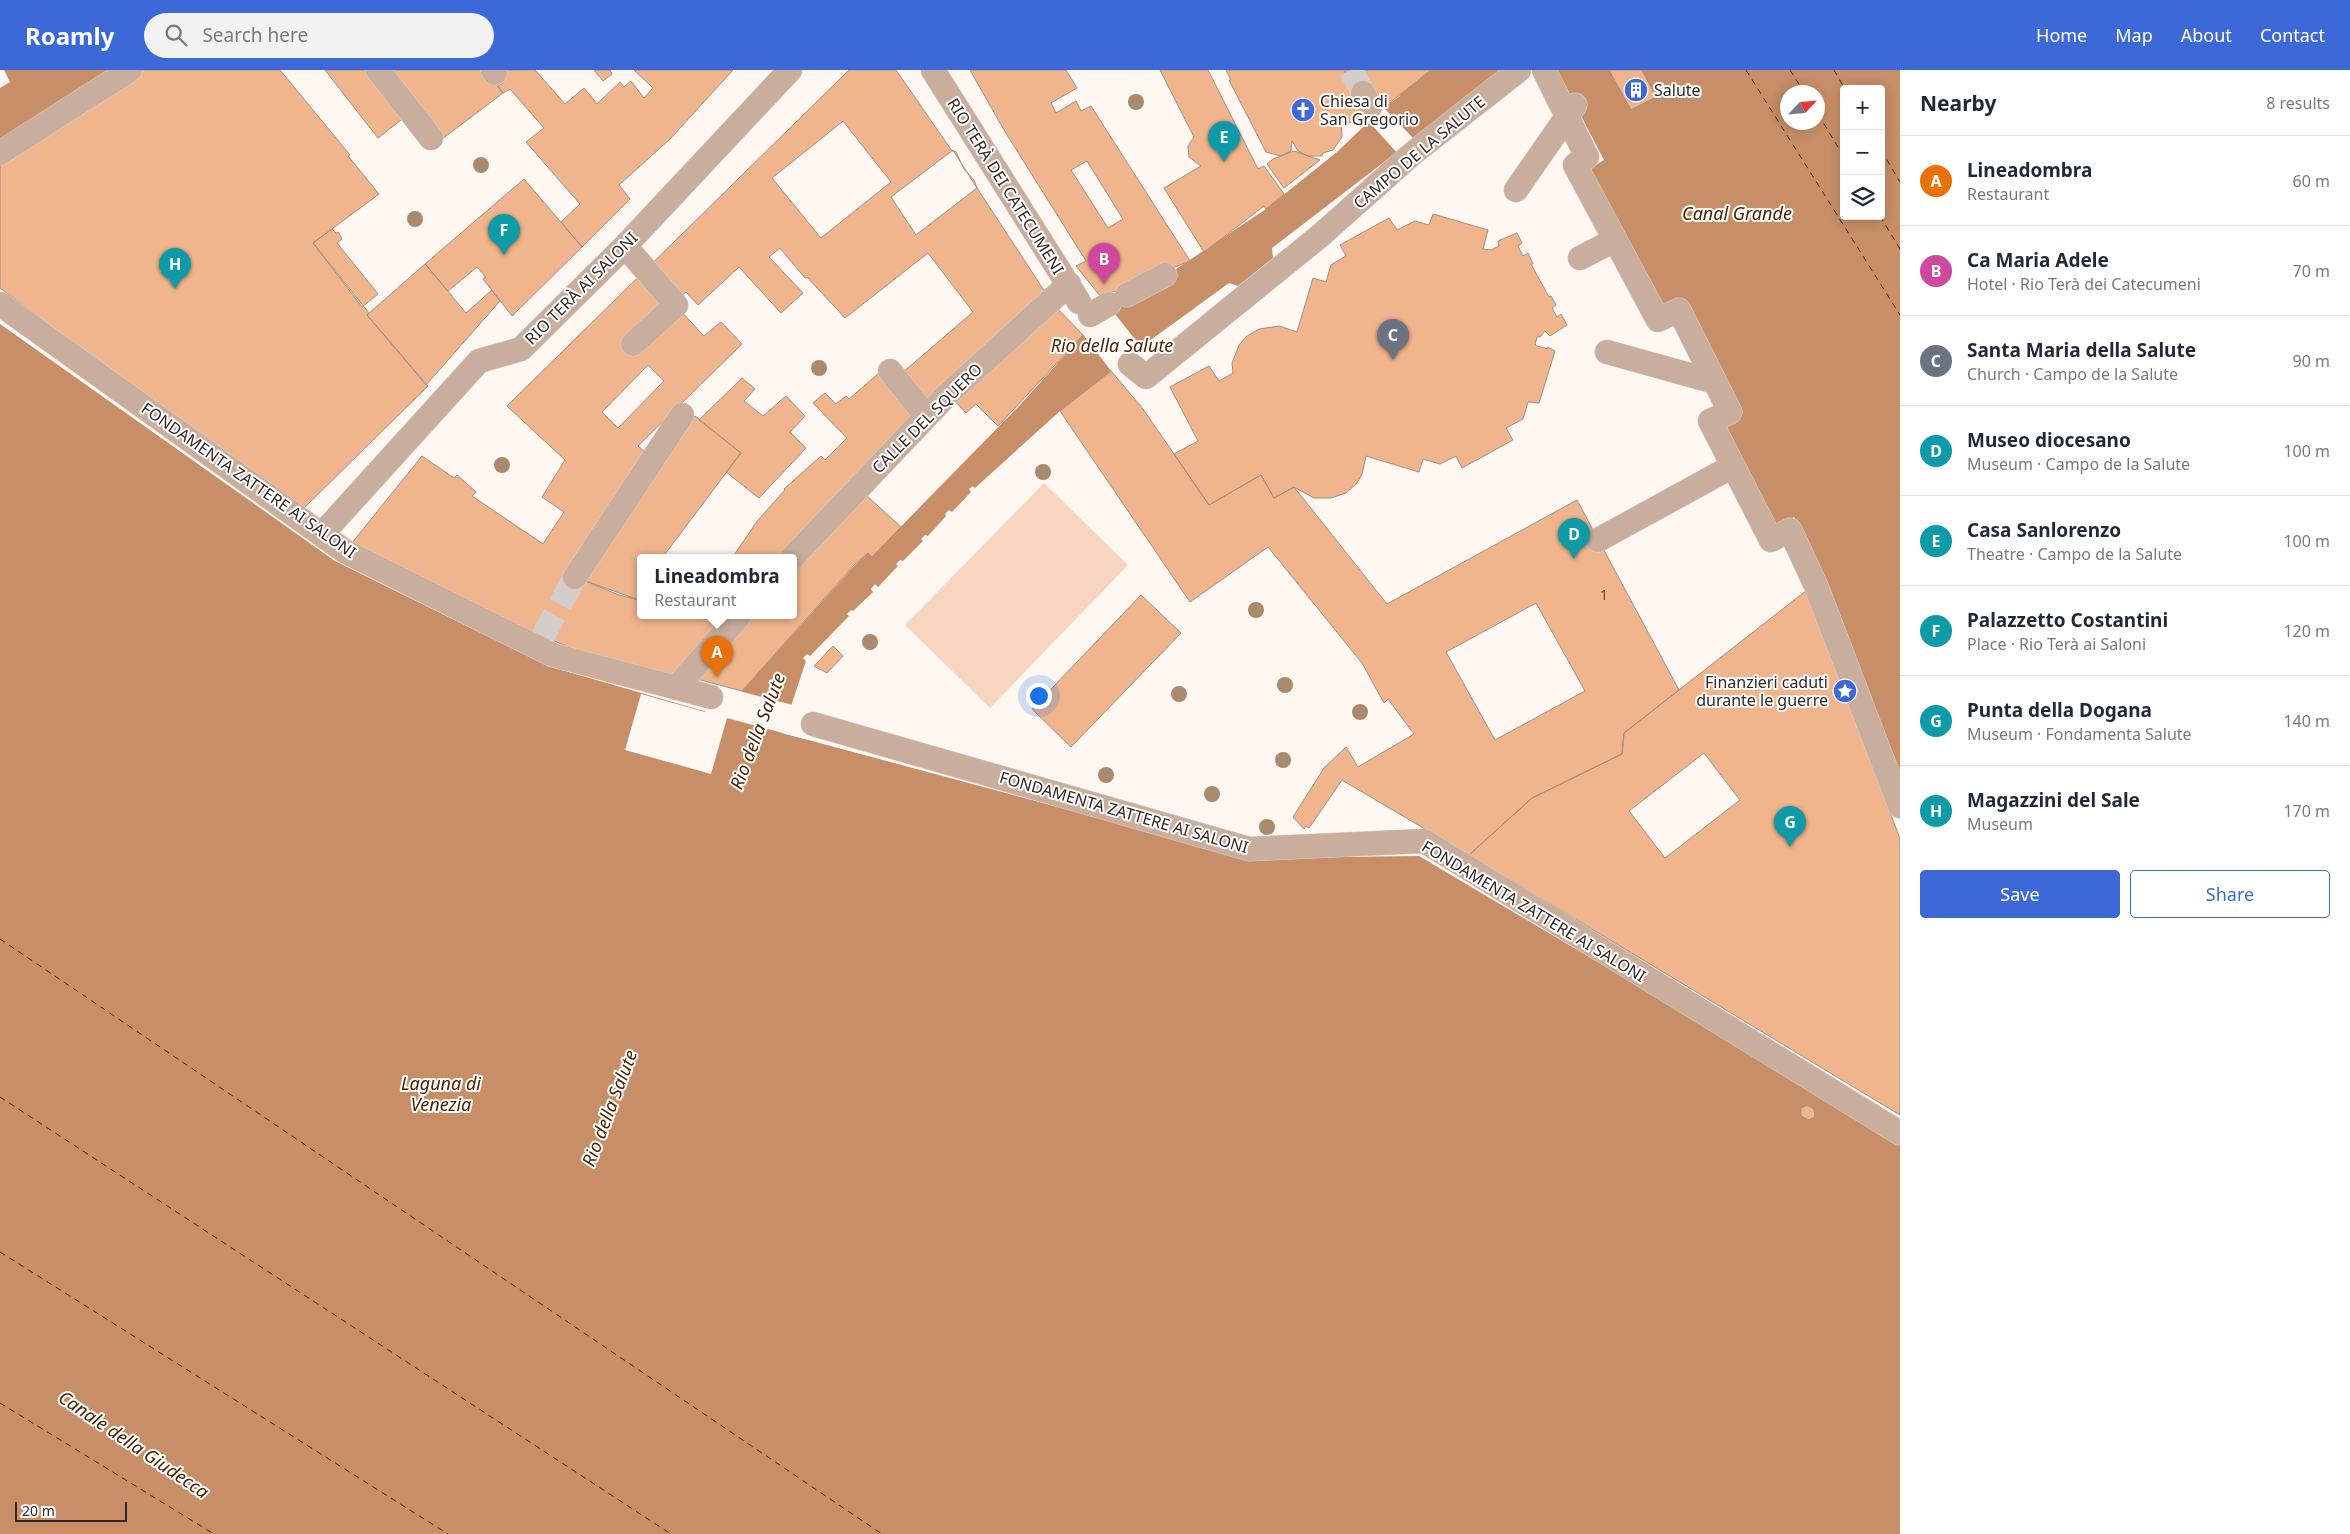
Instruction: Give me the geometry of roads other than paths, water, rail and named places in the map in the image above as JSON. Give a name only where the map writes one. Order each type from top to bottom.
[{"type":"street","points":[[0,152],[130,70]]},
{"type":"street","points":[[378,70],[431,138]]},
{"type":"street","name":"RIO TERÀ AI SALONI","points":[[323,533],[479,361],[521,349],[624,246],[790,70]]},
{"type":"street","name":"RIO TERÀ DEI CATECUMENI","points":[[933,70],[1095,300]]},
{"type":"street","name":"CAMPO DE LA SALUTE","points":[[1130,364],[1146,377],[1317,229],[1519,70]]},
{"type":"street","points":[[1544,70],[1572,110],[1587,157],[1575,164],[1658,320],[1679,310],[1716,382],[1730,412],[1710,421],[1771,540],[1790,530],[1816,586],[1900,806]]},
{"type":"street","points":[[1516,190],[1572,110]]},
{"type":"street","points":[[1580,258],[1615,240]]},
{"type":"street","points":[[624,246],[676,305],[633,344]]},
{"type":"street","name":"CALLE DEL SQUERO","points":[[796,554],[926,416],[1032,315],[1095,300],[1165,275]]},
{"type":"street","name":"FONDAMENTA ZATTERE AI SALONI","points":[[0,304],[323,533],[346,552],[540,642],[553,655],[711,696]]},
{"type":"street","points":[[1607,352],[1716,382]]},
{"type":"street","points":[[890,371],[926,416]]},
{"type":"street","points":[[575,577],[682,415]]},
{"type":"street","points":[[1598,540],[1733,466]]},
{"type":"street","points":[[676,688],[736,619]]},
{"type":"street","name":"FONDAMENTA ZATTERE AI SALONI","points":[[813,724],[1249,849],[1424,841],[1900,1133]]},
{"type":"water","points":[[4,70],[115,70],[0,143],[0,88],[10,82]]},
{"type":"water","name":"Laguna di Venezia","points":[[1431,70],[1504,70],[1272,248],[1273,258],[1238,286],[1229,283],[1141,347],[1145,352],[1115,376],[1111,371],[1060,411],[975,488],[973,486],[969,489],[971,492],[952,512],[949,510],[928,536],[925,535],[921,539],[923,541],[903,561],[900,560],[896,564],[898,566],[878,587],[875,584],[871,589],[873,592],[853,611],[851,610],[847,614],[849,616],[810,656],[807,654],[803,658],[806,661],[782,733],[1249,858],[1419,856],[1900,1141],[1900,1534],[0,1534],[0,324],[335,561],[548,666],[728,718],[742,691],[855,565],[868,553],[872,556],[1020,405],[1083,335],[1115,310],[1266,209],[1337,152],[1383,108],[1400,96],[1400,93]]},
{"type":"water","name":"Canal Grande","points":[[1557,70],[1900,70],[1900,776],[1837,607],[1825,582],[1827,581],[1794,517],[1777,526],[1724,426],[1741,417],[1680,299],[1664,306],[1589,169],[1604,160]]},
{"type":"tunnel","points":[[1351,70],[1363,93]]},
{"type":"tunnel","points":[[543,636],[575,577]]},
{"type":"place","name":"Salute","points":[[1636,90]]},
{"type":"place","name":"Chiesa di San Gregorio","points":[[1303,110]]},
{"type":"place","name":"Casa Sanlorenzo","points":[[1224,162]]},
{"type":"place","name":"Palazzetto Costantini","points":[[504,255]]},
{"type":"place","name":"Ca Maria Adele","points":[[1104,284]]},
{"type":"place","name":"Magazzini del Sale","points":[[175,289]]},
{"type":"place","name":"Santa Maria della Salute","points":[[1393,360]]},
{"type":"place","name":"Museo diocesano","points":[[1574,559]]},
{"type":"place","name":"Lineadombra","points":[[717,677]]},
{"type":"place","name":"Finanzieri caduti durante le guerre","points":[[1845,691]]},
{"type":"place","name":"Punta della Dogana","points":[[1790,847]]},
{"type":"water label","name":"Rio della Salute","points":[[1112,345]]},
{"type":"water label","name":"Rio della Salute","points":[[757,731]]},
{"type":"water label","name":"Rio della Salute","points":[[609,1108]]},
{"type":"water label","name":"Canale della Giudecca","points":[[134,1444]]}]
